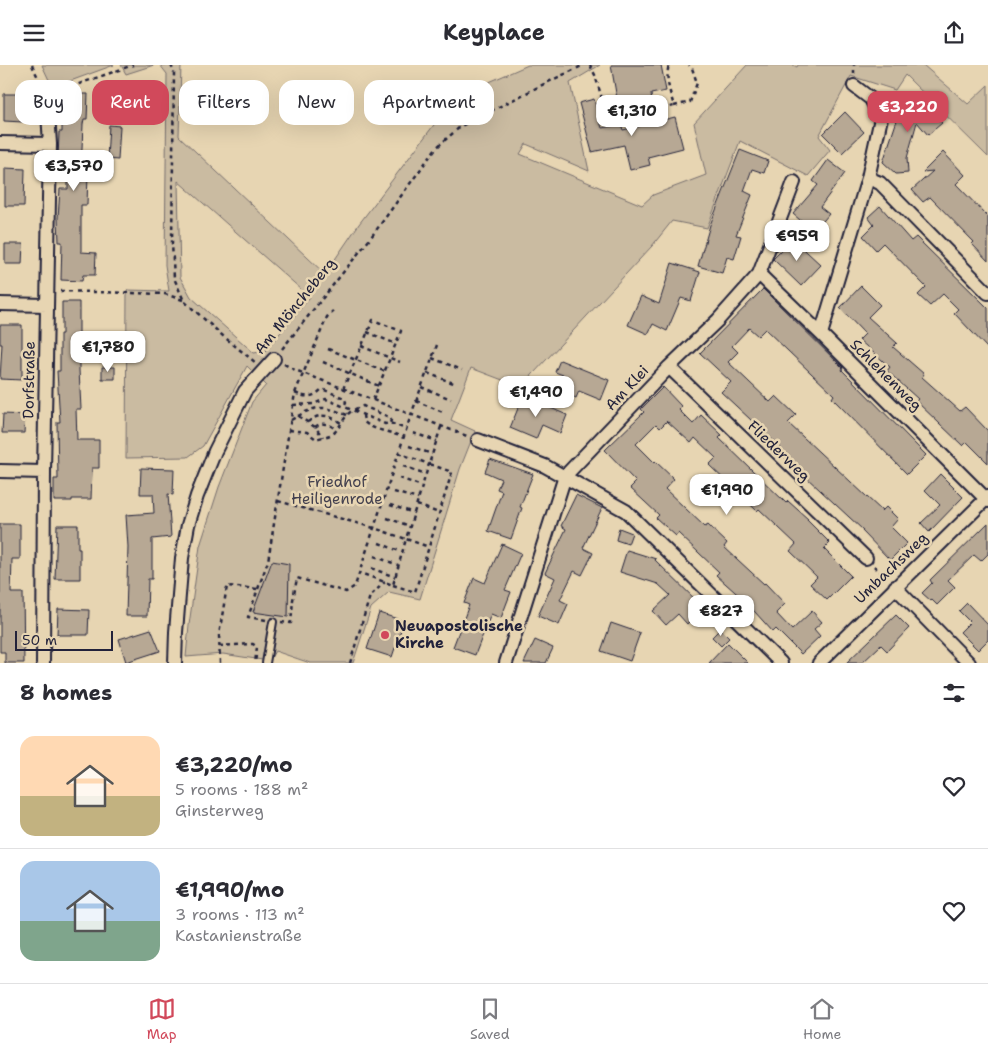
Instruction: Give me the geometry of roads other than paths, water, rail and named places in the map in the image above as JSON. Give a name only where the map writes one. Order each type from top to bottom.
[{"type":"street","points":[[821,334],[868,178],[880,118],[871,99],[854,86]]},
{"type":"street","name":"Dorfstraße","points":[[43,663],[49,125]]},
{"type":"street","points":[[0,143],[50,143]]},
{"type":"street","points":[[868,178],[880,183],[988,293]]},
{"type":"street","name":"Am Klei","points":[[506,663],[565,476],[669,367],[718,320],[759,274],[794,182]]},
{"type":"street","name":"Schlehenweg","points":[[759,274],[987,499]]},
{"type":"street","points":[[0,303],[47,305]]},
{"type":"street","name":"Am Möncheberg","points":[[175,663],[181,567],[188,525],[197,496],[230,420],[245,391],[274,359]]},
{"type":"street","name":"Fliederweg","points":[[669,367],[866,558]]},
{"type":"street","points":[[478,440],[565,476],[626,511],[781,663]]},
{"type":"street","points":[[0,471],[44,472]]},
{"type":"street","name":"Umbachsweg","points":[[819,663],[987,499]]},
{"type":"street","points":[[895,587],[969,663]]},
{"type":"lane","points":[[266,663],[273,622]]},
{"type":"place","name":"Neuapostolische Kirche","points":[[385,635]]},
{"type":"park label","name":"Friedhof Heiligenrode","points":[[337,490]]}]
